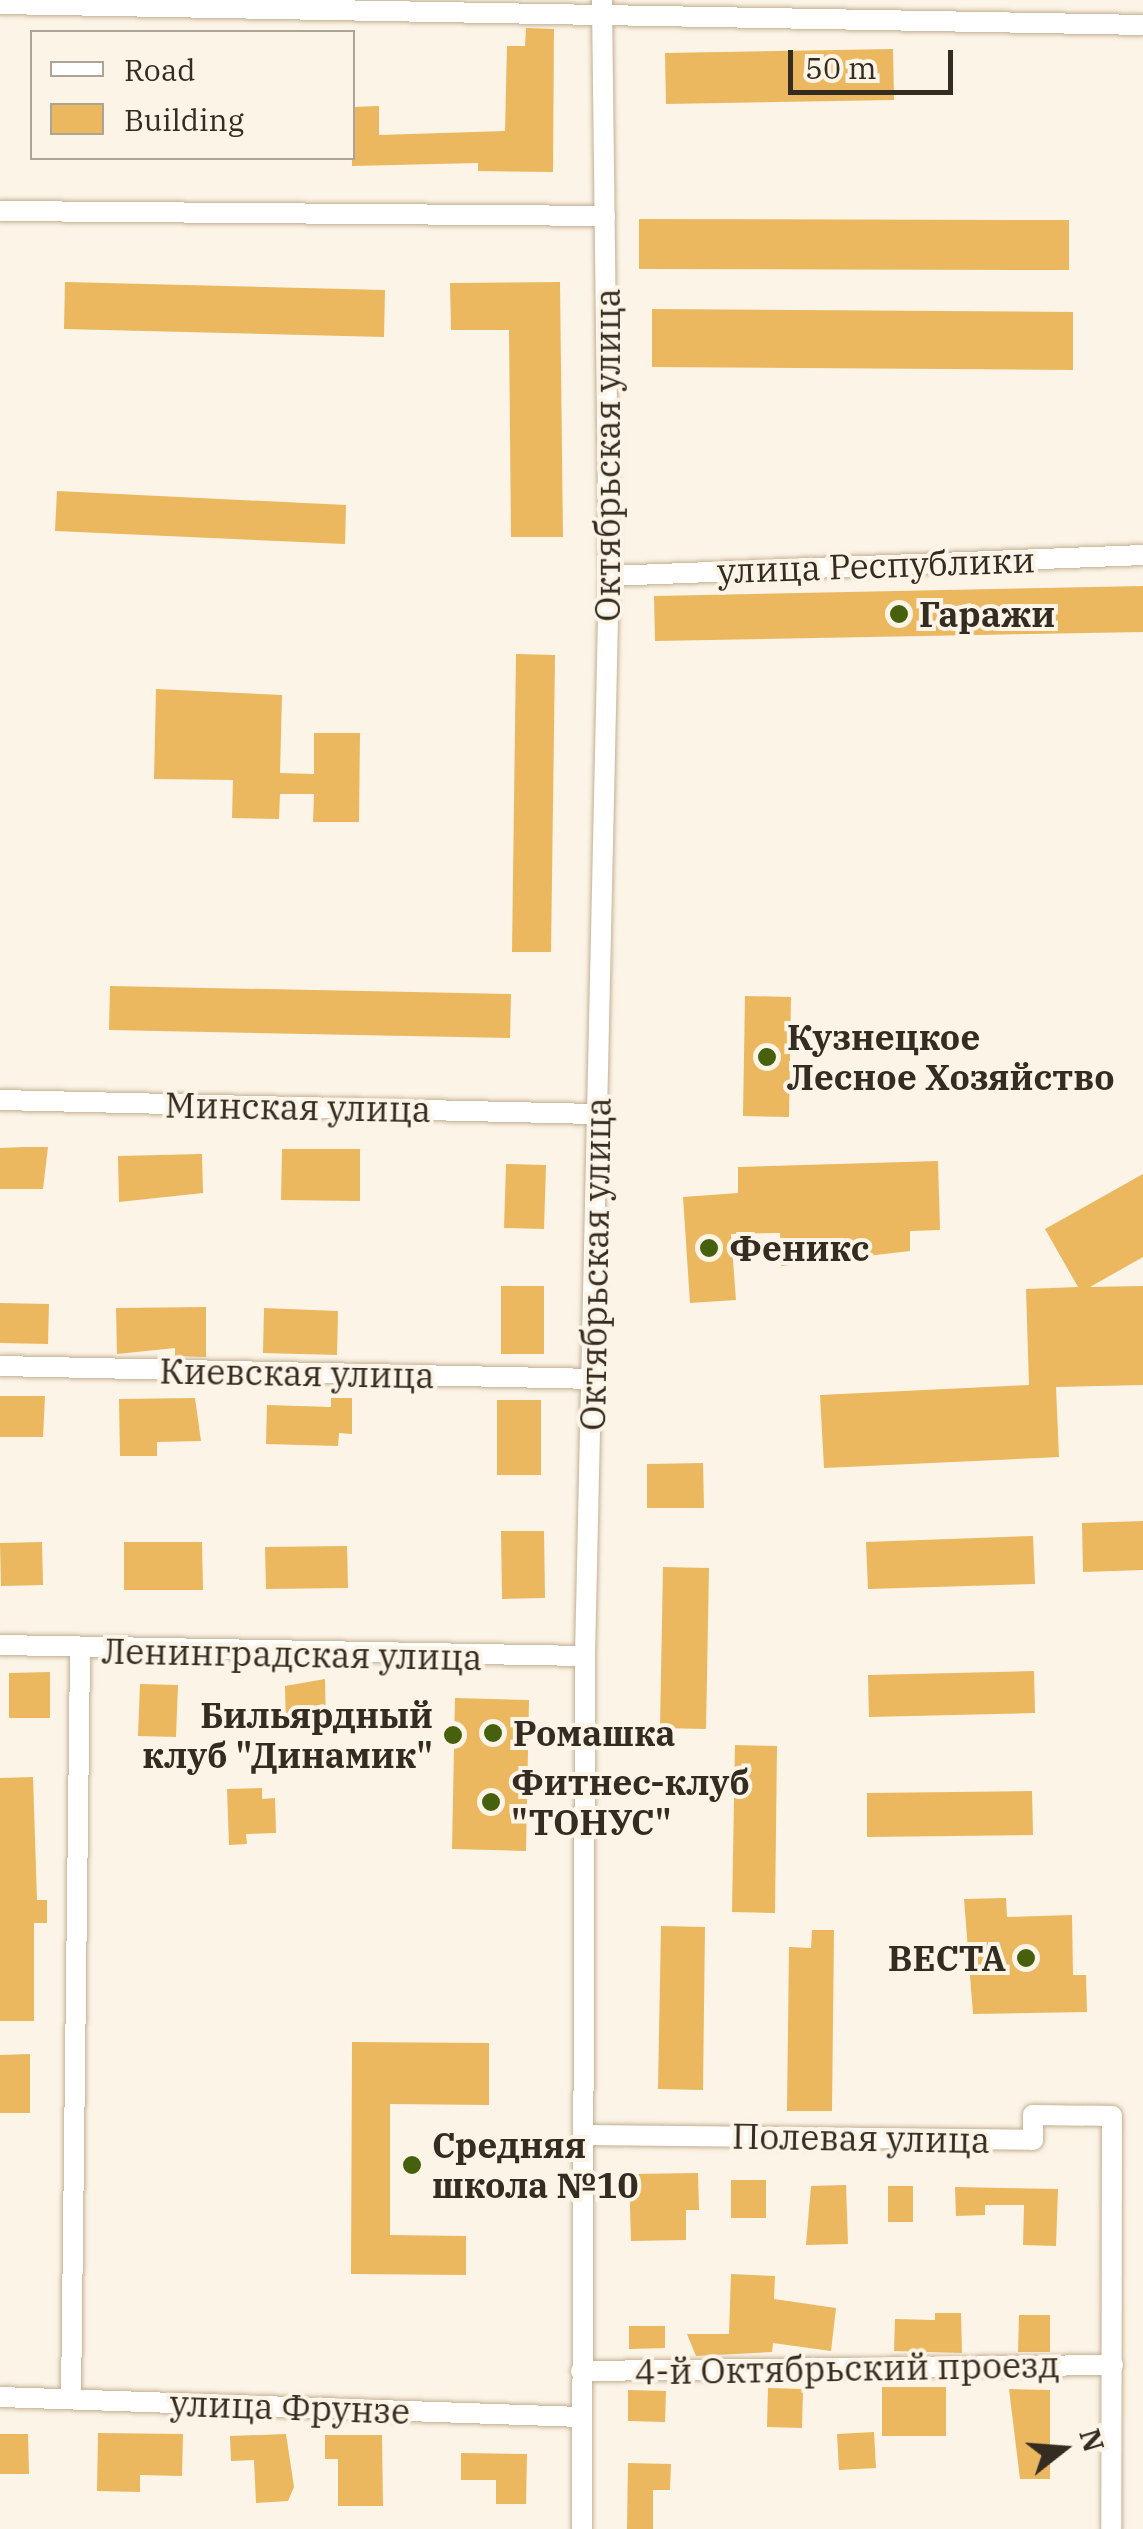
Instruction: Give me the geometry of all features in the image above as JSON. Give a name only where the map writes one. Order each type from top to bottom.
[{"type":"street","points":[[0,4],[603,10],[1143,26]]},
{"type":"street","name":"Октябрьская улица","points":[[582,2529],[585,1656],[609,576],[603,10]]},
{"type":"street","points":[[0,211],[604,216]]},
{"type":"street","name":"улица Республики","points":[[609,576],[1143,555]]},
{"type":"street","name":"Минская улица","points":[[0,1100],[596,1114]]},
{"type":"street","name":"Киевская улица","points":[[0,1366],[594,1379]]},
{"type":"street","name":"Ленинградская улица","points":[[0,1645],[80,1652],[585,1656]]},
{"type":"street","points":[[71,2399],[80,1652]]},
{"type":"street","name":"Полевая улица","points":[[584,2135],[1033,2140],[1033,2115],[1112,2116],[1113,2365]]},
{"type":"street","points":[[1111,2529],[1113,2365]]},
{"type":"street","name":"4-й Октябрьский проезд","points":[[581,2370],[1113,2365]]},
{"type":"street","name":"улица Фрунзе","points":[[0,2397],[580,2417]]},
{"type":"building","points":[[526,28],[554,29],[553,172],[478,171],[478,163],[352,166],[355,107],[379,106],[379,135],[505,131],[507,46],[525,46]]},
{"type":"building","points":[[893,49],[894,100],[666,104],[665,53]]},
{"type":"building","points":[[639,219],[1069,220],[1069,270],[639,269]]},
{"type":"building","points":[[65,282],[385,290],[384,337],[64,329]]},
{"type":"building","points":[[560,282],[563,537],[511,537],[509,330],[451,330],[450,283]]},
{"type":"building","points":[[652,309],[1073,312],[1073,370],[652,367]]},
{"type":"building","points":[[57,491],[346,505],[345,544],[55,531]]},
{"type":"building","name":"Гаражи","points":[[1143,586],[1143,632],[655,641],[654,596]]},
{"type":"building","points":[[516,654],[555,655],[551,952],[512,952]]},
{"type":"building","points":[[156,689],[282,695],[280,773],[314,774],[314,733],[360,733],[359,822],[313,822],[314,794],[280,794],[279,819],[232,818],[233,780],[154,779]]},
{"type":"building","points":[[110,986],[511,994],[510,1038],[109,1030]]},
{"type":"building","name":"Кузнецкое Лесное Хозяйство","points":[[745,996],[791,997],[789,1117],[743,1116]]},
{"type":"building","points":[[48,1147],[43,1189],[0,1189],[0,1148]]},
{"type":"building","points":[[282,1149],[360,1149],[360,1201],[281,1200]]},
{"type":"building","points":[[202,1154],[203,1193],[119,1202],[118,1156]]},
{"type":"building","points":[[938,1161],[940,1230],[910,1231],[910,1251],[781,1266],[780,1233],[731,1234],[736,1300],[690,1303],[683,1197],[738,1193],[738,1167]]},
{"type":"building","points":[[506,1164],[546,1165],[544,1229],[504,1228]]},
{"type":"building","points":[[1143,1174],[1143,1257],[1090,1287],[1143,1286],[1143,1385],[1056,1387],[1059,1457],[824,1468],[820,1395],[1029,1385],[1026,1289],[1078,1287],[1045,1229]]},
{"type":"building","points":[[501,1286],[544,1286],[544,1354],[501,1354]]},
{"type":"building","points":[[0,1303],[49,1304],[48,1344],[0,1343]]},
{"type":"building","points":[[206,1307],[206,1357],[175,1356],[175,1348],[117,1354],[116,1308]]},
{"type":"building","points":[[264,1308],[338,1311],[337,1355],[263,1353]]},
{"type":"building","points":[[0,1396],[45,1396],[43,1437],[0,1437]]},
{"type":"building","points":[[195,1398],[201,1441],[157,1442],[157,1456],[120,1456],[119,1399]]},
{"type":"building","points":[[331,1398],[352,1398],[352,1434],[339,1433],[338,1446],[266,1444],[267,1405],[331,1407]]},
{"type":"building","points":[[497,1400],[541,1400],[541,1475],[497,1475]]},
{"type":"building","points":[[703,1463],[704,1508],[647,1508],[647,1464]]},
{"type":"building","points":[[1143,1521],[1143,1570],[1083,1572],[1082,1523]]},
{"type":"building","points":[[501,1531],[544,1531],[545,1598],[502,1599]]},
{"type":"building","points":[[1033,1536],[1035,1584],[868,1589],[866,1542]]},
{"type":"building","points":[[42,1542],[43,1585],[1,1586],[0,1543]]},
{"type":"building","points":[[124,1542],[202,1542],[203,1590],[124,1590]]},
{"type":"building","points":[[347,1546],[348,1588],[266,1589],[265,1547]]},
{"type":"building","points":[[663,1567],[709,1568],[706,1729],[660,1728]]},
{"type":"building","points":[[1034,1671],[1035,1713],[869,1717],[868,1675]]},
{"type":"building","points":[[50,1672],[50,1718],[9,1718],[9,1673]]},
{"type":"building","points":[[325,1679],[326,1728],[286,1729],[285,1686]]},
{"type":"building","points":[[140,1684],[178,1685],[176,1737],[138,1736]]},
{"type":"building","points":[[455,1698],[529,1700],[526,1851],[452,1849]]},
{"type":"building","points":[[735,1745],[777,1746],[775,1913],[732,1912]]},
{"type":"building","points":[[33,1777],[37,1900],[47,1900],[47,1923],[34,1923],[34,2021],[0,2021],[0,1778]]},
{"type":"building","points":[[262,1788],[262,1799],[275,1798],[276,1833],[246,1834],[247,1844],[229,1845],[227,1789]]},
{"type":"building","points":[[1032,1791],[1033,1835],[867,1837],[867,1793]]},
{"type":"building","name":"ВЕСТА","points":[[1006,1898],[1007,1917],[1072,1915],[1073,1975],[1086,1975],[1087,2012],[973,2014],[964,1899]]},
{"type":"building","points":[[661,1926],[705,1927],[703,2090],[658,2089]]},
{"type":"building","points":[[812,1930],[834,1930],[832,2111],[787,2111],[789,1947],[811,1948]]},
{"type":"building","points":[[352,2042],[489,2043],[489,2105],[390,2104],[390,2235],[466,2236],[466,2275],[351,2274]]},
{"type":"building","points":[[30,2054],[30,2113],[0,2113],[0,2055]]},
{"type":"building","points":[[698,2173],[699,2210],[686,2210],[686,2240],[631,2241],[629,2174]]},
{"type":"building","points":[[731,2180],[766,2180],[766,2218],[731,2218]]},
{"type":"building","points":[[846,2185],[848,2244],[806,2245],[811,2186]]},
{"type":"building","points":[[888,2186],[913,2186],[913,2222],[888,2222]]},
{"type":"building","points":[[955,2187],[1058,2189],[1056,2246],[1023,2245],[1024,2205],[985,2205],[985,2215],[956,2216]]},
{"type":"building","points":[[731,2274],[775,2276],[774,2299],[836,2308],[831,2351],[773,2343],[772,2352],[696,2356],[687,2334],[729,2334]]},
{"type":"building","points":[[935,2313],[961,2313],[962,2353],[894,2351],[895,2319],[935,2320]]},
{"type":"building","points":[[1019,2315],[1050,2315],[1050,2352],[1018,2352]]},
{"type":"building","points":[[629,2326],[665,2326],[665,2348],[629,2349]]},
{"type":"building","points":[[882,2387],[946,2387],[946,2436],[882,2436]]},
{"type":"building","points":[[768,2388],[803,2389],[802,2428],[767,2427]]},
{"type":"building","points":[[1009,2389],[1050,2390],[1050,2479],[1020,2479]]},
{"type":"building","points":[[628,2390],[666,2391],[665,2422],[628,2421]]},
{"type":"building","points":[[874,2432],[876,2468],[839,2470],[837,2434]]},
{"type":"building","points":[[98,2433],[183,2434],[182,2476],[140,2475],[140,2492],[97,2491]]},
{"type":"building","points":[[0,2434],[28,2434],[29,2474],[0,2474]]},
{"type":"building","points":[[286,2434],[294,2487],[288,2501],[256,2503],[254,2460],[231,2461],[230,2436]]},
{"type":"building","points":[[325,2435],[382,2435],[383,2506],[338,2506],[338,2459],[325,2459]]},
{"type":"building","points":[[461,2453],[527,2454],[526,2504],[496,2504],[496,2480],[461,2480]]},
{"type":"building","points":[[628,2463],[671,2464],[670,2490],[653,2490],[653,2529],[627,2529]]},
{"type":"place","name":"Гаражи","points":[[899,614]]},
{"type":"place","name":"Кузнецкое Лесное Хозяйство","points":[[767,1057]]},
{"type":"place","name":"Феникс","points":[[709,1248]]},
{"type":"place","name":"Ромашка","points":[[493,1733]]},
{"type":"place","name":"Бильярдный клуб \"Динамик\"","points":[[453,1735]]},
{"type":"place","name":"Фитнес-клуб \"ТОНУС\"","points":[[491,1802]]},
{"type":"place","name":"ВЕСТА","points":[[1026,1958]]},
{"type":"place","name":"Средняя школа №10","points":[[412,2165]]}]
